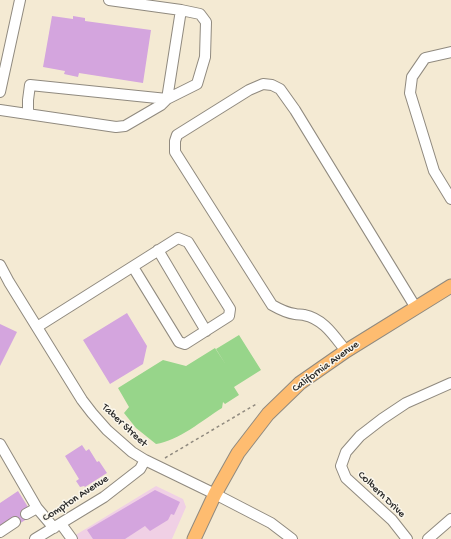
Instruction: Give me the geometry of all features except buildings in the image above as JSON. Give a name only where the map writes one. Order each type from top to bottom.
[{"type":"main road","name":"California Avenue","points":[[194,539],[215,494],[238,453],[268,414],[300,383],[346,350],[451,286]]},
{"type":"street","points":[[0,92],[20,0]]},
{"type":"street","points":[[0,110],[116,127],[125,126],[161,105],[167,99],[197,84],[205,57],[206,22],[200,14],[109,0]]},
{"type":"street","points":[[167,99],[180,10]]},
{"type":"street","points":[[451,52],[425,58],[412,77],[410,93],[434,170],[451,199]]},
{"type":"street","points":[[346,350],[325,324],[316,318],[294,314],[272,305],[175,152],[175,141],[177,135],[249,90],[263,84],[272,85],[280,89],[295,110],[416,308]]},
{"type":"street","points":[[28,114],[30,85],[167,99]]},
{"type":"street","points":[[37,327],[178,238],[188,242],[230,309],[229,316],[185,344],[179,342],[133,267]]},
{"type":"street","points":[[158,250],[206,331]]},
{"type":"street","name":"Taber Street","points":[[0,265],[9,282],[92,413],[107,430],[132,452],[145,460],[271,523],[292,539]]},
{"type":"street","name":"Colbern Drive","points":[[407,539],[392,520],[346,478],[341,466],[346,452],[360,436],[382,419],[406,403],[451,383]]},
{"type":"street","points":[[0,444],[37,508],[72,539]]},
{"type":"street","name":"Compton Avenue","points":[[35,539],[104,498],[140,469],[145,460]]},
{"type":"street","points":[[26,514],[37,508]]},
{"type":"street","points":[[428,539],[451,520]]},
{"type":"street","points":[[0,532],[15,522]]},
{"type":"path","points":[[160,468],[165,458],[258,404]]},
{"type":"shaded area","points":[[156,486],[183,499],[186,507],[172,539],[69,539]]},
{"type":"green space","points":[[239,335],[261,370],[234,387],[239,395],[225,404],[223,402],[222,408],[199,424],[173,439],[156,444],[136,428],[124,413],[129,407],[118,388],[163,360],[186,366],[215,348],[226,365],[216,349]]}]
